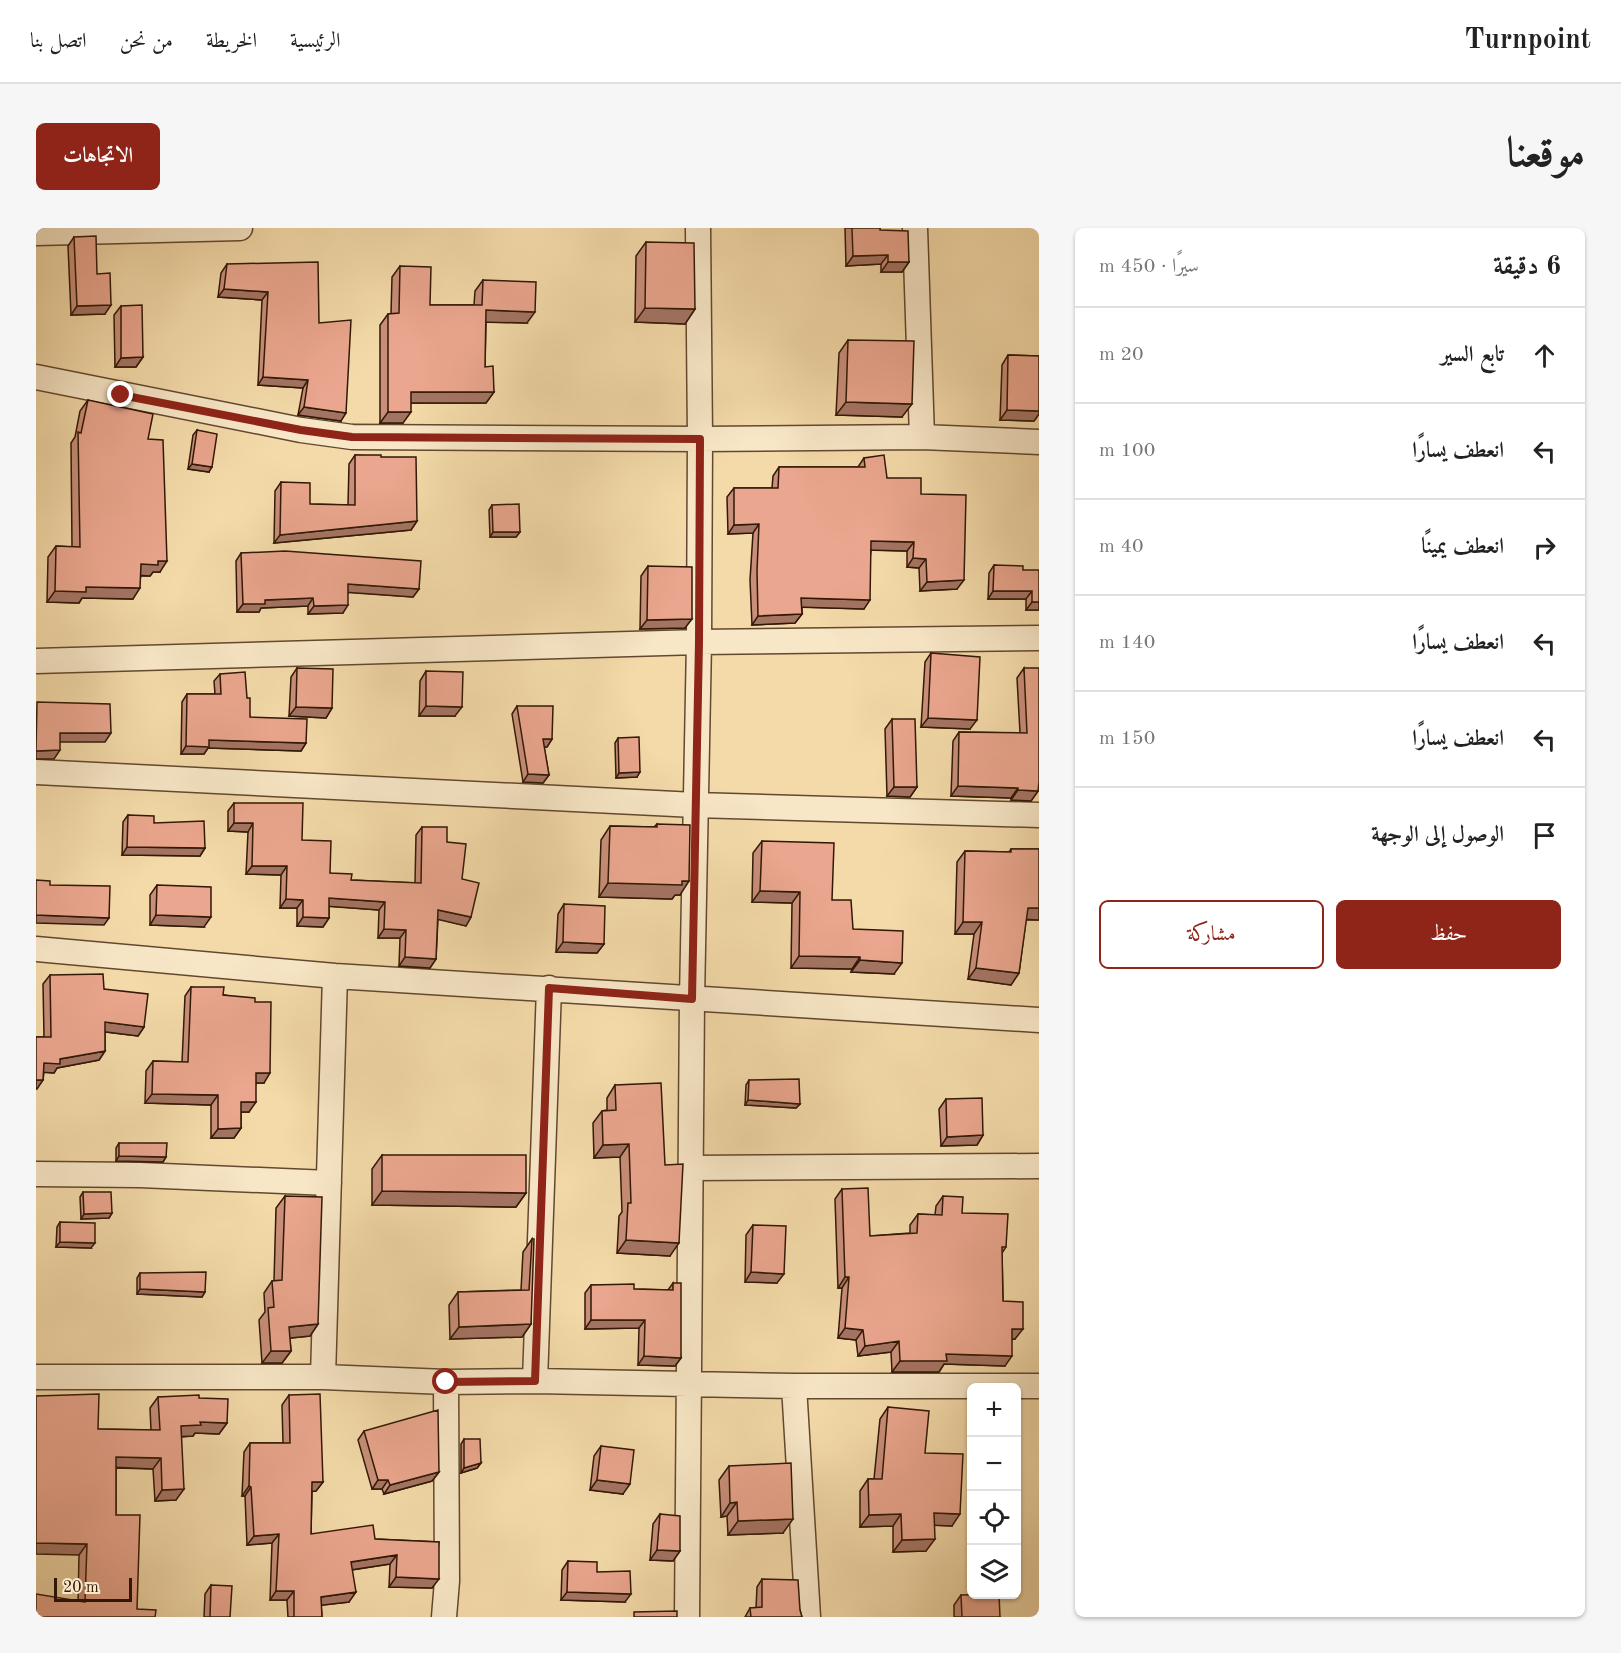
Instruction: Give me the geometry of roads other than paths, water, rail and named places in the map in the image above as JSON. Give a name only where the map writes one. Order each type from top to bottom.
[{"type":"street","points":[[36,233],[240,228]]},
{"type":"street","points":[[687,1617],[692,999],[699,642],[698,228]]},
{"type":"street","points":[[915,228],[922,437]]},
{"type":"street","points":[[36,376],[301,430],[352,437],[700,439],[922,437],[1039,442]]},
{"type":"street","points":[[36,661],[699,642],[1039,638]]},
{"type":"street","points":[[36,772],[695,805],[1039,815]]},
{"type":"street","points":[[36,949],[335,976],[1039,1020]]},
{"type":"street","points":[[323,1377],[335,976]]},
{"type":"street","points":[[535,1381],[549,988]]},
{"type":"street","points":[[692,1168],[1039,1166]]},
{"type":"street","points":[[36,1174],[140,1175],[329,1183]]},
{"type":"street","points":[[36,1377],[323,1377],[446,1382],[1039,1386]]},
{"type":"street","points":[[444,1617],[447,1581],[446,1382]]},
{"type":"street","points":[[794,1386],[808,1617]]}]
